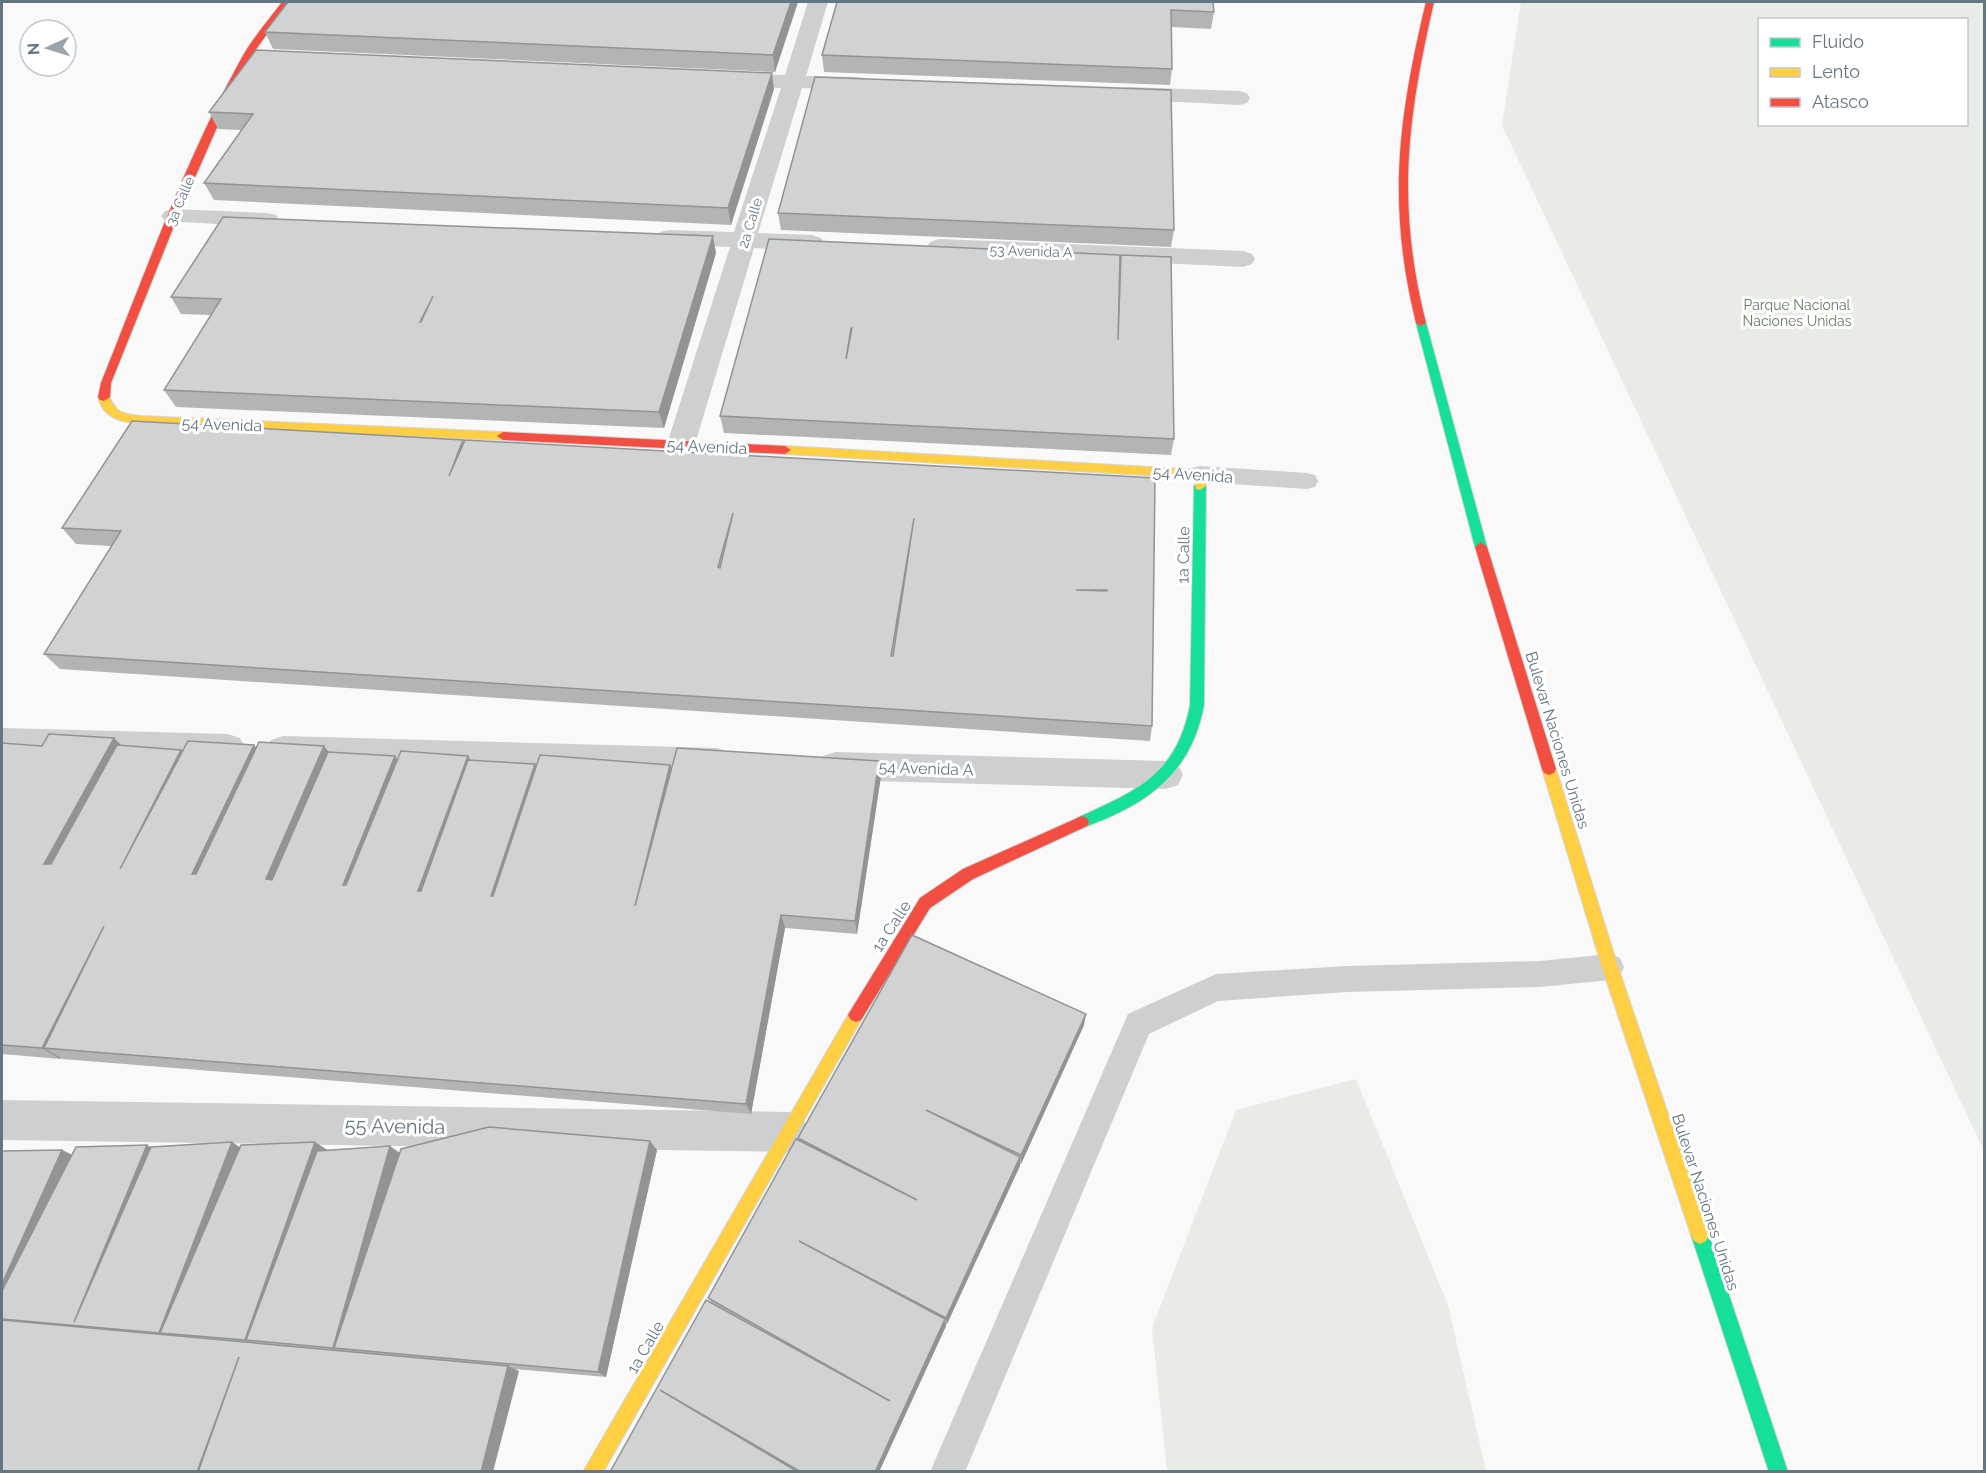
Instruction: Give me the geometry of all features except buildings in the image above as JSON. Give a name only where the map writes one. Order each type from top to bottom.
[{"type":"street","name":"3a Calle","points":[[108,412],[104,407],[102,396],[173,216],[245,59],[286,2]]},
{"type":"street","name":"2a Calle","points":[[681,444],[818,2]]},
{"type":"street","name":"Bulevar Naciones Unidas","points":[[1430,2],[1419,47],[1403,156],[1405,225],[1415,299],[1474,523],[1610,967],[1779,1472]]},
{"type":"street","points":[[245,59],[268,60]]},
{"type":"street","points":[[710,78],[876,85]]},
{"type":"street","points":[[1110,93],[1239,98]]},
{"type":"street","points":[[173,216],[292,221]]},
{"type":"street","points":[[649,236],[839,244]]},
{"type":"street","name":"53 Avenida A","points":[[911,246],[1243,259]]},
{"type":"street","name":"54 Avenida","points":[[108,412],[118,417],[148,421],[681,444],[1200,474]]},
{"type":"street","name":"1a Calle","points":[[592,1472],[881,972],[925,903],[968,874],[1132,799],[1166,775],[1189,739],[1197,705],[1200,474]]},
{"type":"street","points":[[3,742],[746,763]]},
{"type":"street","name":"54 Avenida A","points":[[806,765],[1166,775]]},
{"type":"street","name":"55 Avenida","points":[[2,1120],[789,1132]]},
{"type":"lane","name":"54 Avenida","points":[[1200,474],[1307,482]]},
{"type":"lane","points":[[947,1472],[1137,1024],[1215,988],[1347,979],[1540,974],[1610,967]]},
{"type":"green space","name":"Parque Nacional Naciones Unidas","points":[[1521,2],[1984,2],[1984,1151],[1502,125]]},
{"type":"green space","points":[[1356,1079],[1448,1305],[1486,1471],[1167,1471],[1152,1328],[1236,1110]]},
{"type":"traffic: fast","points":[[1421,323],[1481,547]]},
{"type":"traffic: fast","points":[[1082,822],[1130,799],[1159,780],[1181,753],[1190,733],[1197,705],[1200,486]]},
{"type":"traffic: fast","points":[[1700,1235],[1779,1472]]},
{"type":"traffic: slow","points":[[104,397],[109,410],[114,414],[148,421],[503,436]]},
{"type":"traffic: slow","points":[[785,450],[1200,474],[1200,486]]},
{"type":"traffic: slow","points":[[1549,769],[1610,967],[1700,1235]]},
{"type":"traffic: slow","points":[[592,1472],[856,1015]]},
{"type":"traffic: jam","points":[[104,397],[106,383],[173,216],[217,116],[245,59],[286,2]]},
{"type":"traffic: jam","points":[[1421,323],[1405,240],[1402,176],[1410,97],[1430,2]]},
{"type":"traffic: jam","points":[[503,436],[785,450]]},
{"type":"traffic: jam","points":[[1481,547],[1549,769]]},
{"type":"traffic: jam","points":[[856,1015],[925,903],[968,874],[1082,822]]}]
